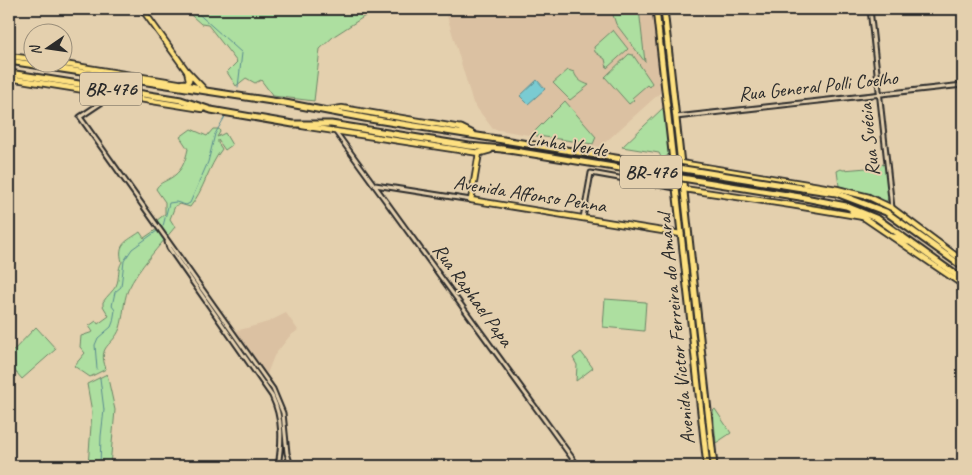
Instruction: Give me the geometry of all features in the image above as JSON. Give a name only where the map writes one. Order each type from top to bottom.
[{"type":"highway","name":"Avenida Victor Ferreira do Amaral","points":[[656,9],[707,466]]},
{"type":"highway","name":"Avenida Victor Ferreira do Amaral","points":[[664,9],[714,466]]},
{"type":"highway","points":[[9,56],[22,62]]},
{"type":"highway","name":"Linha Verde","points":[[9,61],[22,63]]},
{"type":"highway","name":"Linha Verde","points":[[72,70],[836,193],[871,205],[893,216],[963,267]]},
{"type":"highway","name":"Linha Verde","points":[[9,73],[182,100],[211,110],[293,124],[331,124],[469,146],[502,149],[647,171],[846,206],[878,219],[963,280]]},
{"type":"highway","points":[[461,128],[480,137]]},
{"type":"highway","points":[[479,154],[495,149]]},
{"type":"highway","points":[[846,206],[863,218]]},
{"type":"highway","points":[[894,237],[915,245]]},
{"type":"main road","points":[[142,9],[186,70],[204,89]]},
{"type":"main road","points":[[9,56],[22,58]]},
{"type":"main road","points":[[72,65],[178,83],[214,92]]},
{"type":"main road","points":[[178,83],[188,81],[186,70]]},
{"type":"main road","points":[[9,78],[211,110]]},
{"type":"main road","points":[[9,84],[15,79]]},
{"type":"main road","name":"Linha Verde","points":[[328,110],[342,108],[461,128]]},
{"type":"main road","name":"Linha Verde","points":[[293,124],[479,154]]},
{"type":"main road","points":[[471,200],[479,154]]},
{"type":"main road","points":[[681,163],[846,191],[869,197],[892,208],[963,261]]},
{"type":"main road","points":[[684,189],[791,204],[863,218],[963,285]]},
{"type":"main road","name":"Avenida Affonso Penna","points":[[471,200],[681,234]]},
{"type":"street","name":"Rua Suécia","points":[[870,9],[892,208]]},
{"type":"street","name":"Rua General Polli Coelho","points":[[676,117],[963,85]]},
{"type":"street","points":[[102,102],[104,94]]},
{"type":"street","points":[[113,95],[80,117],[167,241],[173,246],[275,393],[283,413],[287,453],[291,466]]},
{"type":"street","name":"Rua Raphael Papa","points":[[335,131],[578,466]]},
{"type":"street","points":[[344,141],[344,134],[348,133]]},
{"type":"street","name":"Linha Verde","points":[[583,218],[591,173],[676,188]]},
{"type":"street","name":"Avenida Affonso Penna","points":[[374,185],[471,200]]},
{"type":"street","points":[[167,241],[169,248],[274,400],[280,425],[281,445],[278,466]]},
{"type":"shaded area","points":[[445,9],[652,9],[661,92],[600,147],[493,129],[473,103]]},
{"type":"shaded area","points":[[286,313],[298,330],[289,337],[274,356],[267,374],[236,331],[268,322]]},
{"type":"green space","points":[[184,9],[376,9],[334,36],[320,49],[314,101],[273,96],[261,80],[255,83],[246,78],[236,86],[227,72],[237,62],[208,25],[201,24]]},
{"type":"green space","points":[[611,9],[639,9],[645,62],[616,24]]},
{"type":"green space","points":[[613,30],[628,49],[607,68],[605,59],[595,52],[594,47]]},
{"type":"green space","points":[[629,54],[633,55],[652,83],[632,98],[634,100],[629,104],[605,77]]},
{"type":"green space","points":[[568,70],[574,72],[576,77],[589,85],[570,100],[553,83]]},
{"type":"green space","points":[[565,101],[596,137],[593,144],[531,135]]},
{"type":"green space","points":[[664,107],[670,154],[662,159],[659,153],[622,147]]},
{"type":"green space","points":[[191,129],[207,136],[213,129],[219,129],[220,132],[217,137],[225,133],[232,145],[225,150],[218,140],[222,149],[195,200],[190,207],[180,204],[175,206],[170,219],[175,227],[143,265],[128,290],[120,328],[103,355],[106,369],[90,377],[74,366],[85,353],[80,347],[81,336],[93,332],[89,326],[96,321],[98,324],[109,316],[103,306],[103,302],[117,283],[122,262],[121,251],[124,244],[140,232],[144,238],[160,227],[156,221],[165,214],[165,202],[156,189],[160,184],[177,173],[182,166],[188,149],[180,137]]},
{"type":"green space","points":[[881,164],[886,165],[889,196],[887,201],[839,186],[837,171],[841,169],[867,168]]},
{"type":"green space","points":[[605,299],[646,302],[644,331],[603,327]]},
{"type":"green space","points":[[36,327],[56,349],[22,379],[9,364],[9,355]]},
{"type":"green space","points":[[581,352],[593,368],[576,381],[577,365],[573,358]]},
{"type":"green space","points":[[107,374],[115,410],[110,466],[88,466],[92,412],[87,384]]},
{"type":"green space","points":[[715,409],[731,433],[716,443],[713,411]]},
{"type":"water","points":[[537,80],[545,89],[528,104],[520,96]]},
{"type":"waterway","points":[[193,9],[242,53],[238,87]]},
{"type":"waterway","points":[[163,226],[169,203],[176,202],[186,205],[190,203],[208,162],[215,134],[226,115]]},
{"type":"waterway","points":[[97,369],[95,345],[98,338],[111,327],[113,322],[115,310],[112,306],[115,292],[121,287],[124,261],[132,249],[157,231]]},
{"type":"waterway","points":[[100,378],[104,410],[100,466]]}]
